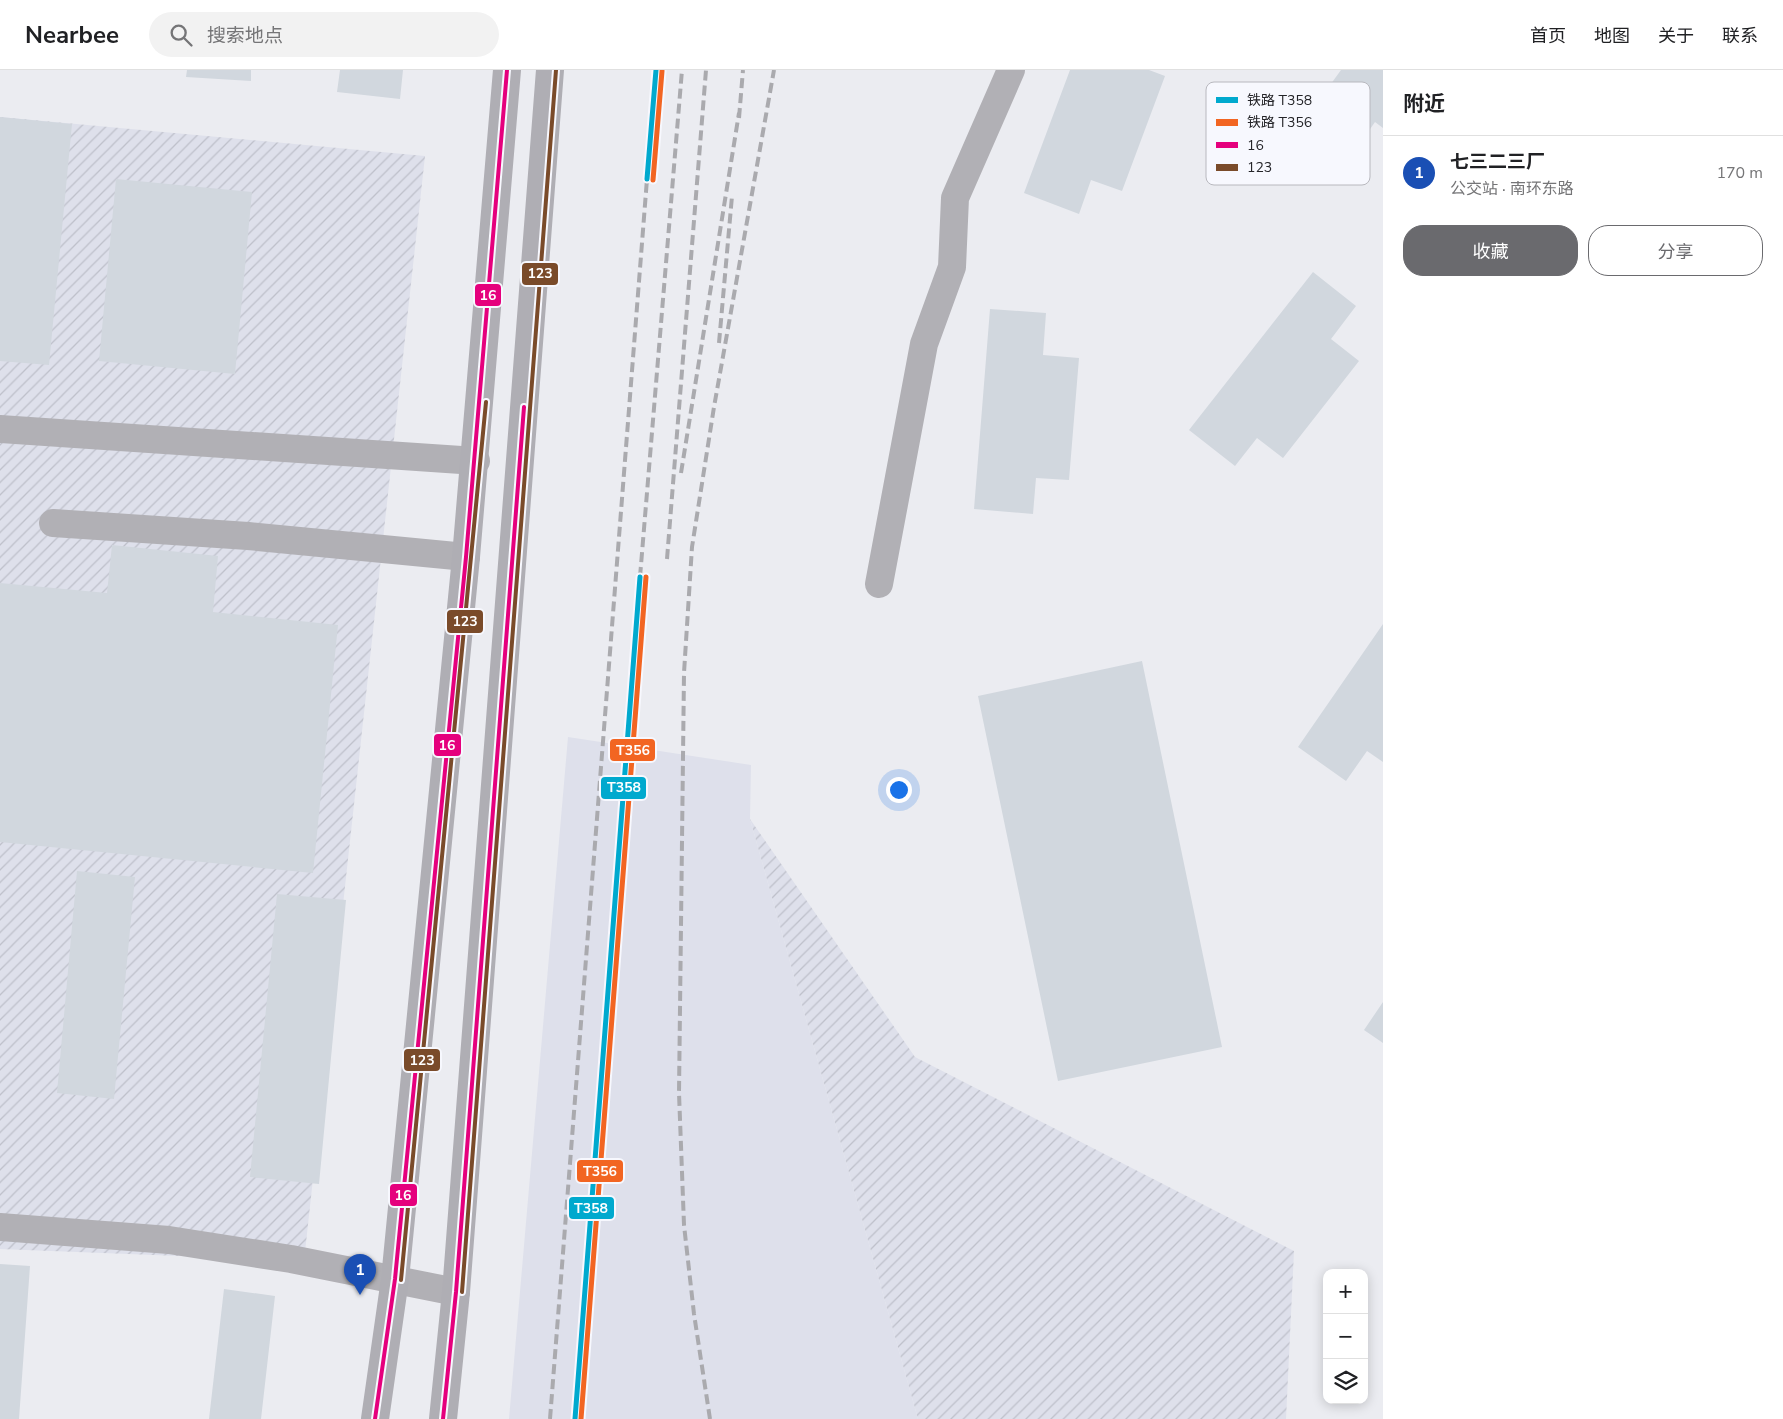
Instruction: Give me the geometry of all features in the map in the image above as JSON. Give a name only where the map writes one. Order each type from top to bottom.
[{"type":"highway","points":[[375,1419],[395,1280],[476,461],[507,70]]},
{"type":"highway","points":[[443,1419],[456,1292],[550,70]]},
{"type":"street","points":[[879,584],[924,344],[952,267],[955,198],[1011,70]]},
{"type":"street","points":[[0,429],[476,461]]},
{"type":"street","points":[[53,523],[248,536],[466,558]]},
{"type":"street","points":[[0,1226],[169,1240],[291,1259],[456,1292]]},
{"type":"shaded area","points":[[0,117],[425,156],[304,1261],[0,1249]]},
{"type":"shaded area","points":[[568,737],[751,765],[750,819],[918,1419],[509,1419]]},
{"type":"shaded area","points":[[750,819],[915,1057],[1294,1251],[1286,1419],[918,1419]]},
{"type":"building","points":[[187,70],[251,70],[251,81],[186,77]]},
{"type":"building","points":[[340,70],[403,70],[400,99],[337,92]]},
{"type":"building","points":[[1070,70],[1149,70],[1165,76],[1122,191],[1091,180],[1079,214],[1024,193]]},
{"type":"building","points":[[1341,70],[1383,70],[1383,128],[1375,122],[1370,129],[1370,82],[1332,82]]},
{"type":"building","points":[[0,117],[72,124],[49,365],[0,361]]},
{"type":"building","points":[[116,179],[252,192],[235,374],[99,361]]},
{"type":"building","points":[[1313,272],[1356,306],[1331,339],[1359,361],[1283,458],[1257,438],[1235,466],[1189,430]]},
{"type":"building","points":[[990,309],[1046,313],[1043,355],[1079,358],[1069,480],[1036,478],[1033,514],[974,509]]},
{"type":"building","points":[[112,545],[218,556],[213,612],[338,625],[313,873],[0,842],[0,583],[107,593]]},
{"type":"building","points":[[1383,624],[1383,762],[1367,751],[1346,781],[1298,747]]},
{"type":"building","points":[[1142,661],[1222,1047],[1058,1081],[978,696]]},
{"type":"building","points":[[77,871],[135,877],[114,1099],[57,1093]]},
{"type":"building","points":[[277,894],[346,900],[319,1184],[250,1177]]},
{"type":"building","points":[[1383,1002],[1383,1043],[1364,1030]]},
{"type":"building","points":[[0,1264],[30,1266],[19,1419],[0,1419]]},
{"type":"building","points":[[224,1289],[275,1296],[261,1419],[209,1419]]},
{"type":"railway","points":[[640,577],[682,70]]},
{"type":"railway","points":[[667,559],[706,70]]},
{"type":"railway","points":[[739,118],[743,70]]},
{"type":"railway","points":[[710,1419],[694,1314],[684,1225],[679,1093],[684,673],[692,547],[714,407],[774,70]]},
{"type":"railway","points":[[681,473],[739,113]]},
{"type":"railway","points":[[550,1419],[647,179]]},
{"type":"railway","points":[[719,343],[732,196]]},
{"type":"rail line","name":"T358","points":[[647,179],[656,70]]},
{"type":"rail line","name":"T356","points":[[653,180],[662,71]]},
{"type":"rail line","name":"T358","points":[[575,1419],[640,577]]},
{"type":"rail line","name":"T356","points":[[581,1419],[646,577]]},
{"type":"transit line","name":"16","points":[[375,1419],[395,1279],[466,557],[507,70]]},
{"type":"transit line","name":"123","points":[[462,1292],[556,70]]},
{"type":"transit line","name":"123","points":[[401,1280],[486,402]]},
{"type":"transit line","name":"16","points":[[443,1419],[456,1292],[524,407]]},
{"type":"place","name":"七三二三厂","points":[[360,1295]]}]
